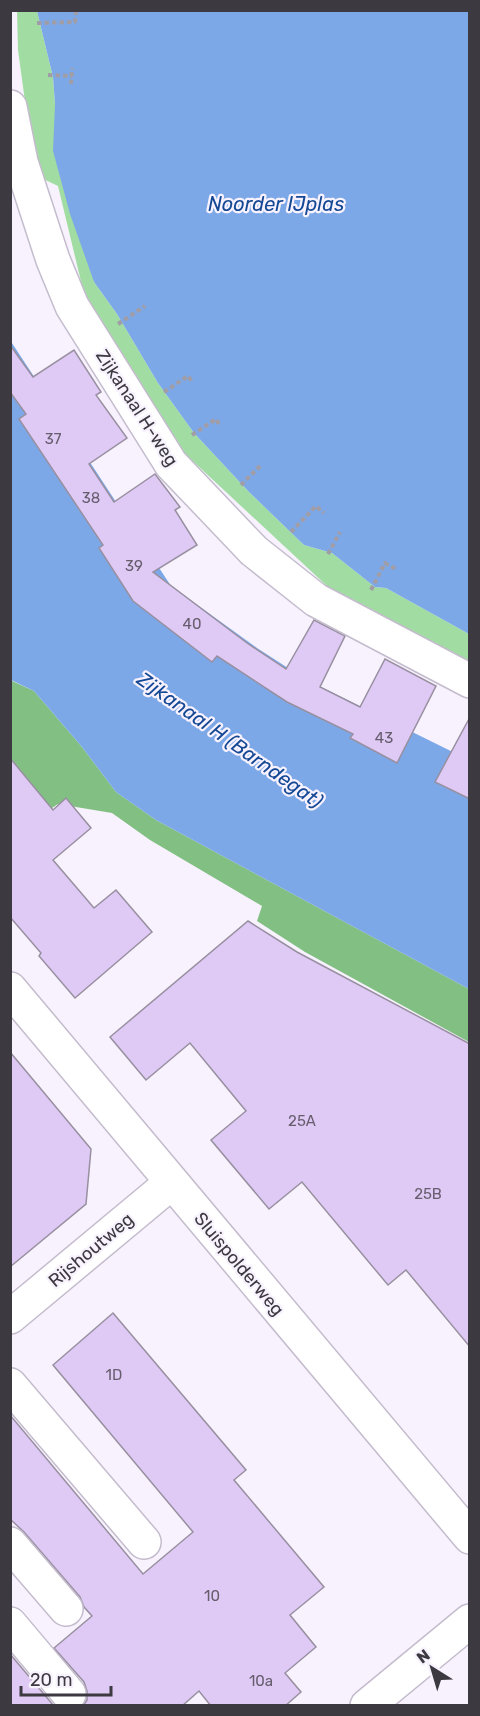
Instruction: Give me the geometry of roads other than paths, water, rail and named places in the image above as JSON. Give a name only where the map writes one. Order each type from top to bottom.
[{"type":"street","name":"Zijkanaal H-weg","points":[[10,107],[21,162],[53,260],[72,306],[171,464],[254,551],[316,600],[470,681]]},
{"type":"street","name":"Sluispolderweg","points":[[10,989],[470,1537]]},
{"type":"street","name":"Rijshoutweg","points":[[10,1317],[171,1183]]},
{"type":"street","points":[[10,1385],[144,1542]]},
{"type":"street","points":[[10,1544],[66,1609]]},
{"type":"street","points":[[381,1701],[470,1621]]},
{"type":"street","points":[[10,1624],[69,1694]]},
{"type":"water","name":"Noorder IJplas","points":[[37,11],[469,11],[469,634],[386,588],[375,587],[332,553],[304,545],[249,492],[194,433],[158,383],[117,314],[94,282],[70,214],[53,151],[55,104],[53,77]]},
{"type":"water","name":"Zijkanaal H (Barndegat)","points":[[10,340],[171,586],[257,648],[305,679],[469,760],[469,989],[156,820],[116,792],[82,747],[34,691],[11,680]]}]
